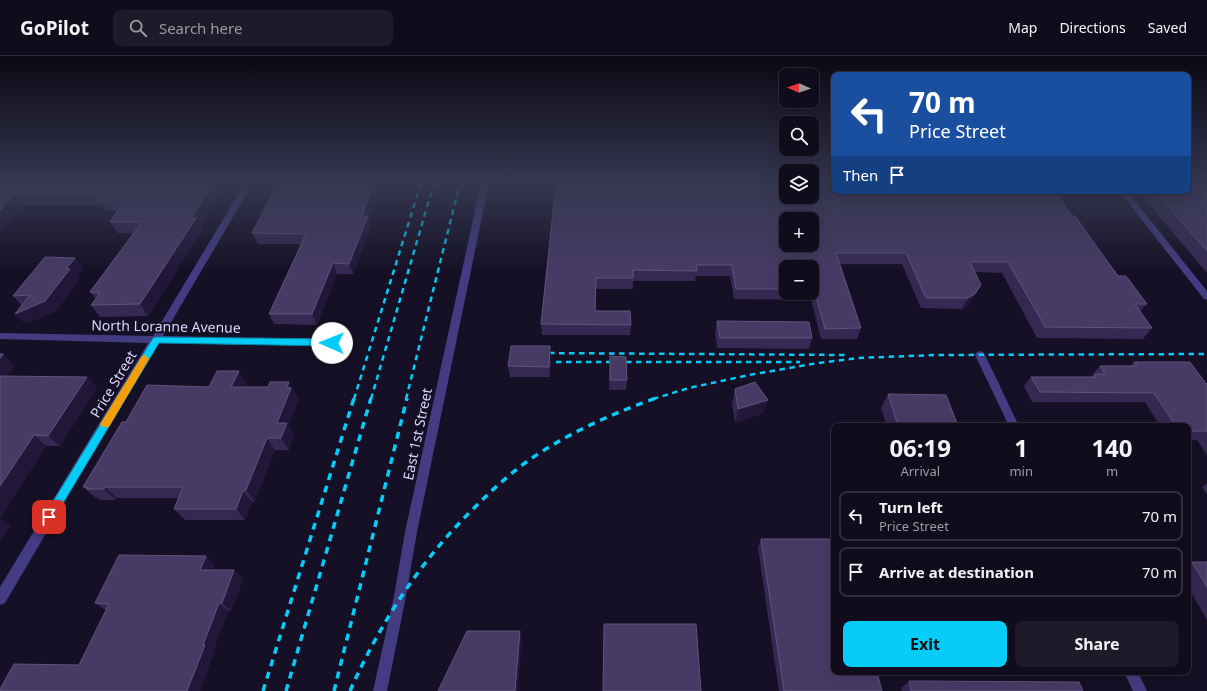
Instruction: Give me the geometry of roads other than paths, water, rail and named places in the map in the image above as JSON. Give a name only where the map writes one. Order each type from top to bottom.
[{"type":"street","name":"Price Street","points":[[0,599],[231,213]]},
{"type":"street","name":"East 1st Street","points":[[380,691],[400,596],[413,524],[479,213]]},
{"type":"street","points":[[1140,213],[1207,297]]},
{"type":"street","name":"North Loranne Avenue","points":[[0,336],[332,343]]},
{"type":"street","points":[[980,355],[1013,423]]},
{"type":"street","points":[[1132,675],[1140,691]]},
{"type":"railway","points":[[354,399],[412,213]]},
{"type":"railway","points":[[371,399],[425,213]]},
{"type":"railway","points":[[406,399],[453,213]]},
{"type":"railway","points":[[539,353],[845,355]]},
{"type":"railway","points":[[655,398],[689,388],[749,375],[818,363],[858,358],[935,355],[1207,354]]},
{"type":"railway","points":[[556,362],[800,362]]},
{"type":"railway","points":[[263,691],[354,398]]},
{"type":"railway","points":[[286,691],[371,398]]},
{"type":"railway","points":[[334,691],[407,398]]},
{"type":"railway","points":[[350,691],[375,640],[389,616],[420,570],[455,527],[483,500],[521,466],[552,445],[595,423],[655,398]]}]
